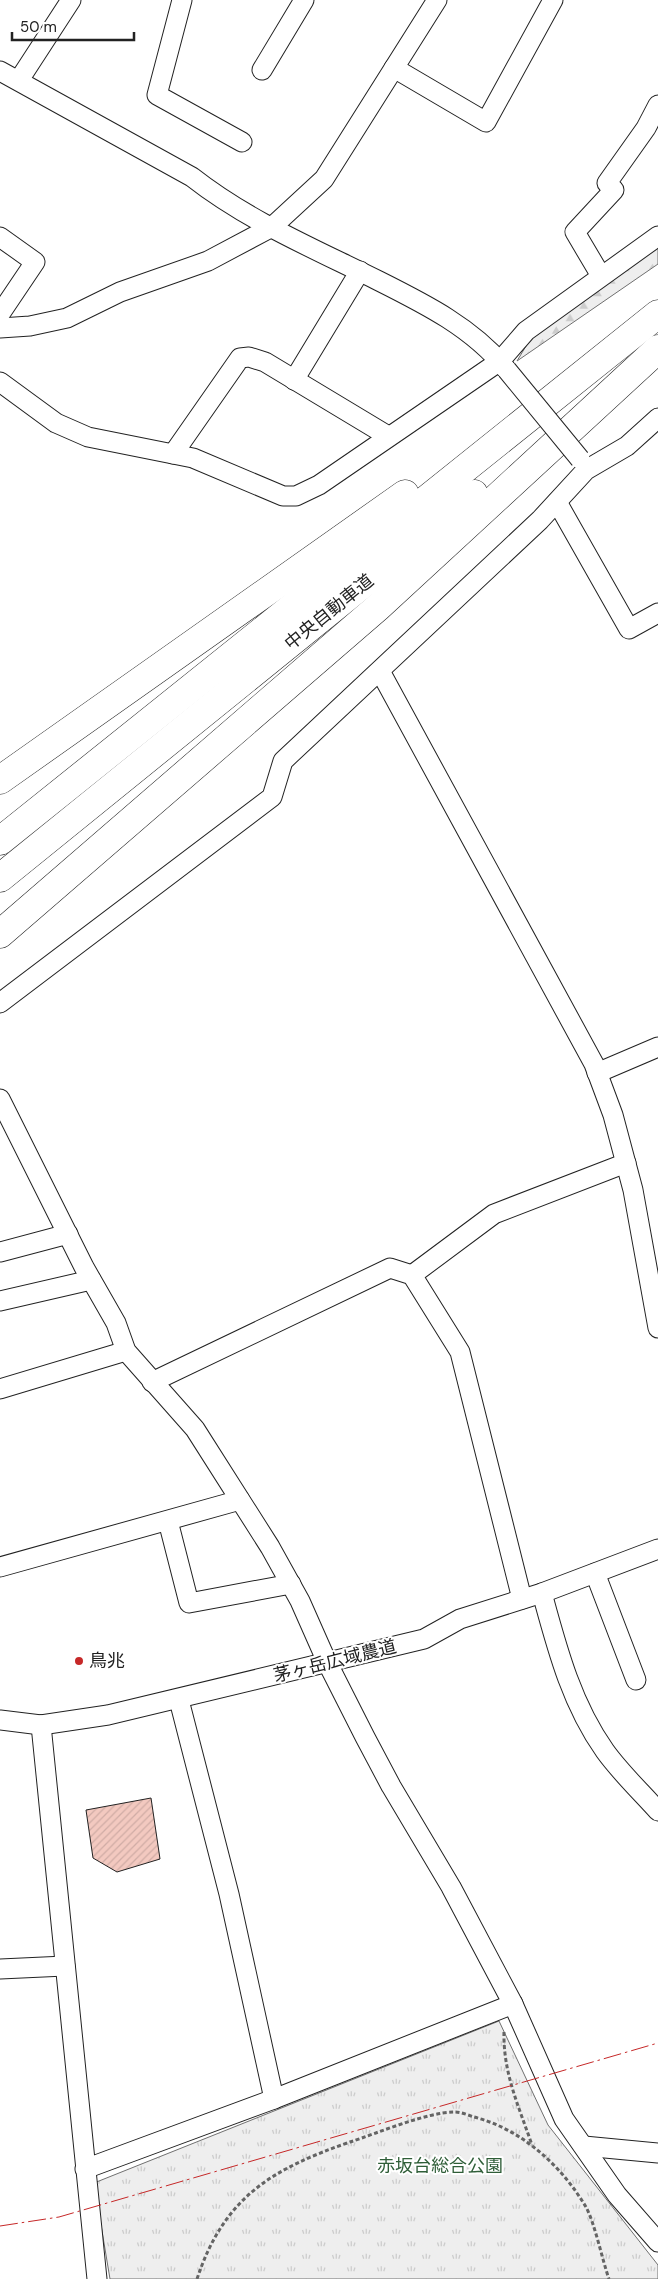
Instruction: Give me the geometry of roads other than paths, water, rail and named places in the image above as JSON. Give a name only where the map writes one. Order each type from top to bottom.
[{"type":"highway","name":"中央自動車道","points":[[0,841],[658,314]]},
{"type":"highway","points":[[0,780],[336,544],[479,439],[623,341]]},
{"type":"highway","name":"中央自動車道","points":[[0,878],[658,345]]},
{"type":"highway","points":[[0,934],[377,608],[658,349]]},
{"type":"street","points":[[19,80],[72,0]]},
{"type":"street","points":[[182,0],[157,95],[242,142]]},
{"type":"street","points":[[262,70],[304,0]]},
{"type":"street","points":[[0,328],[30,326],[67,318],[120,292],[208,261],[272,228],[324,179],[437,0]]},
{"type":"street","points":[[394,68],[486,122],[552,0]]},
{"type":"street","points":[[0,71],[192,177],[218,197],[272,228],[360,271],[456,323],[503,366],[583,465]]},
{"type":"street","points":[[602,276],[575,232],[614,190],[607,183],[646,128],[658,105]]},
{"type":"street","points":[[0,382],[56,423],[88,437],[193,458],[283,496],[296,496],[319,485],[388,436],[503,366],[526,330],[658,236]]},
{"type":"street","points":[[0,237],[35,262],[0,314]]},
{"type":"street","points":[[294,380],[360,271]]},
{"type":"street","points":[[173,454],[240,358],[249,357],[265,362],[388,436]]},
{"type":"street","points":[[0,1003],[272,797],[283,761],[557,502],[583,465],[626,446],[658,418]]},
{"type":"street","points":[[557,502],[629,629],[658,613]]},
{"type":"street","points":[[380,671],[597,1073],[613,1116],[651,1251],[658,1328]]},
{"type":"street","points":[[597,1073],[658,1046]]},
{"type":"street","points":[[0,1099],[91,1280],[116,1323],[126,1351],[195,1429],[291,1584],[327,1662],[391,1786],[451,1887],[513,2004],[564,2119],[617,2195],[658,2242]]},
{"type":"street","points":[[412,1275],[494,1214],[626,1163]]},
{"type":"street","points":[[0,1252],[68,1234]]},
{"type":"street","points":[[152,1382],[390,1268],[412,1275],[460,1352],[522,1599]]},
{"type":"street","points":[[0,1301],[91,1280]]},
{"type":"street","points":[[0,1389],[126,1351]]},
{"type":"street","points":[[0,1567],[240,1500]]},
{"type":"street","points":[[168,1520],[189,1603],[291,1584]]},
{"type":"street","name":"茅ヶ岳広域農道","points":[[0,1720],[41,1725],[108,1715],[179,1700],[424,1639],[460,1619],[542,1593],[658,1549]]},
{"type":"street","points":[[595,1573],[636,1680]]},
{"type":"street","points":[[542,1593],[565,1674],[589,1725],[606,1752],[658,1811]]},
{"type":"street","points":[[179,1700],[229,1894],[274,2099]]},
{"type":"street","points":[[41,1725],[97,2279]]},
{"type":"street","points":[[0,1969],[65,1966]]},
{"type":"street","points":[[86,2169],[274,2099],[513,2004]]},
{"type":"street","points":[[584,2146],[658,2154]]},
{"type":"place","name":"鳥兆","points":[[79,1661]]},
{"type":"park label","name":"赤坂台総合公園","points":[[440,2166]]}]
